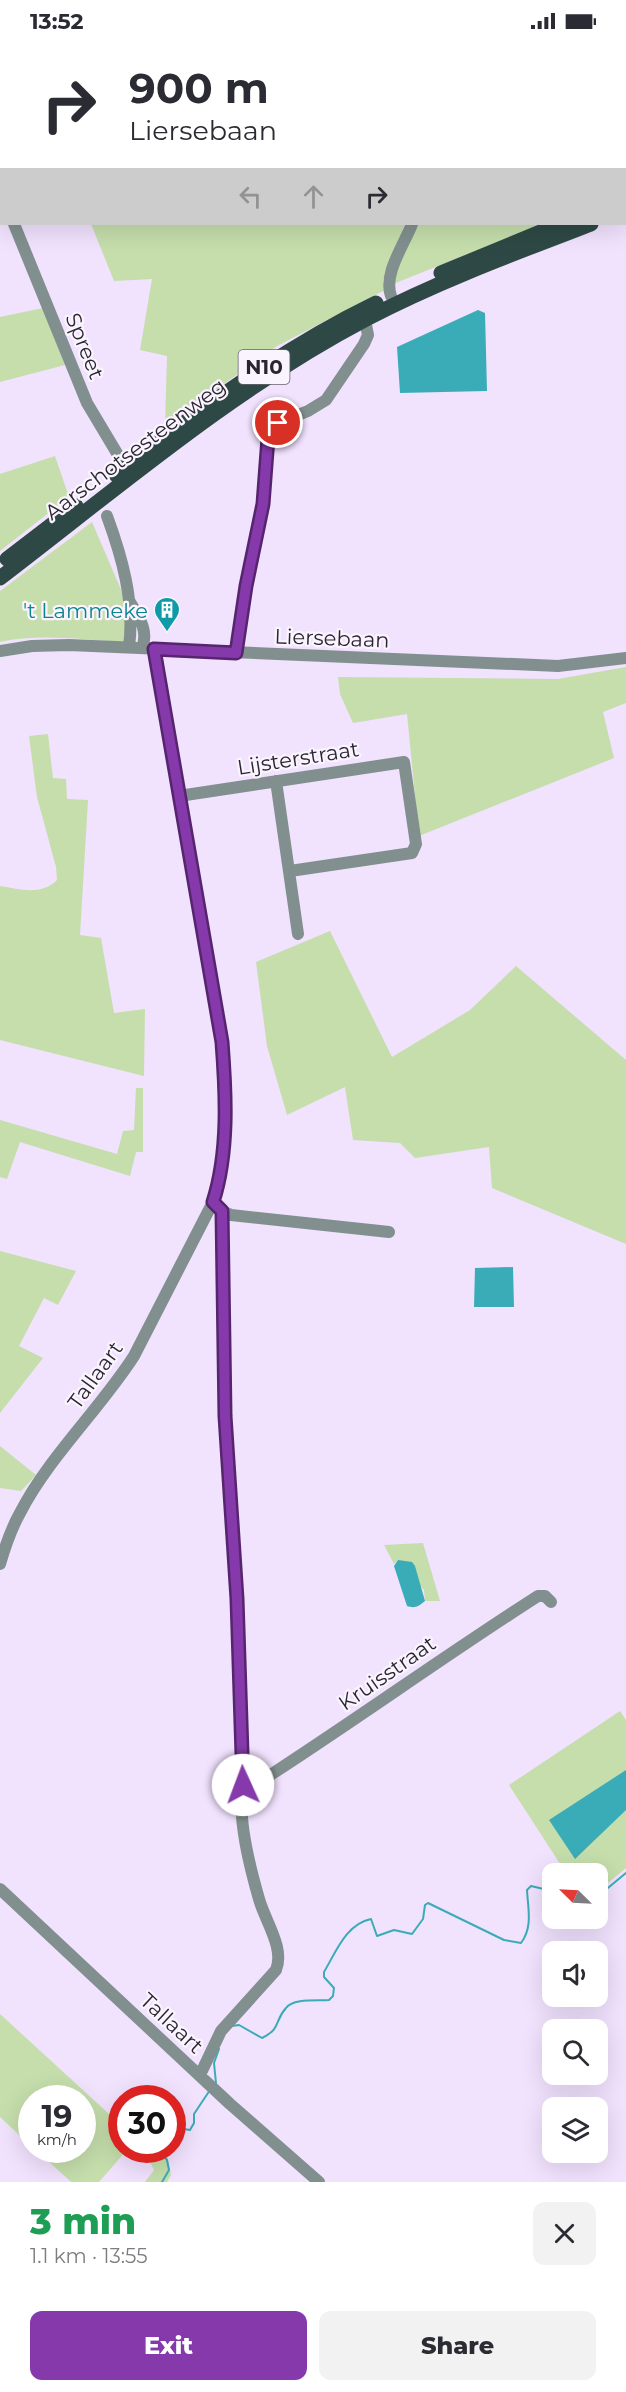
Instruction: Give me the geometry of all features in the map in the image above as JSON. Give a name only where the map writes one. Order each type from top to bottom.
[{"type":"main road","name":"Aarschotsesteenweg","points":[[0,578],[195,413],[297,345],[391,296],[462,263],[557,225]]},
{"type":"main road","name":"Aarschotsesteenweg","points":[[0,565],[234,399],[365,320],[472,270],[588,225]]},
{"type":"street","name":"Spreet","points":[[14,225],[87,403],[128,472]]},
{"type":"street","points":[[391,296],[388,283],[391,272],[412,225]]},
{"type":"street","points":[[236,653],[246,586],[263,504],[270,434],[278,423],[319,405],[330,396],[364,344],[368,334],[365,320]]},
{"type":"street","points":[[106,516],[120,554],[179,796],[222,1042],[223,1130],[218,1207],[225,1416],[237,1599],[243,1785],[241,1814],[259,1899],[280,1957],[276,1970],[220,2031],[200,2075]]},
{"type":"street","name":"Liersebaan","points":[[0,651],[32,646],[69,645],[558,666],[603,663],[626,658]]},
{"type":"street","name":"Lijsterstraat","points":[[179,796],[404,762],[416,844],[412,853],[290,871]]},
{"type":"street","points":[[276,781],[298,934]]},
{"type":"street","points":[[218,1207],[231,1215],[388,1233]]},
{"type":"street","name":"Tallaart","points":[[0,1564],[20,1511],[46,1472],[134,1356],[218,1207]]},
{"type":"street","name":"Kruisstraat","points":[[243,1785],[262,1780],[368,1712],[442,1658],[538,1596],[545,1596],[551,1602]]},
{"type":"street","name":"Tallaart","points":[[0,1889],[319,2182]]},
{"type":"green space","points":[[91,225],[405,225],[383,280],[385,290],[277,346],[165,426],[167,356],[140,350],[152,279],[114,281]]},
{"type":"green space","points":[[416,225],[540,225],[393,284],[395,271]]},
{"type":"green space","points":[[43,308],[65,365],[0,382],[0,317]]},
{"type":"green space","points":[[55,456],[69,497],[0,551],[0,474]]},
{"type":"green space","points":[[92,522],[125,599],[125,642],[31,638],[0,642],[0,591]]},
{"type":"green space","points":[[626,667],[626,703],[603,712],[614,758],[419,836],[407,714],[353,723],[340,694],[338,677],[558,679]]},
{"type":"green space","points":[[48,734],[53,778],[66,779],[67,799],[88,800],[80,935],[101,938],[114,1013],[145,1009],[144,1076],[0,1040],[0,886],[37,890],[57,880],[56,867],[37,797],[29,736]]},
{"type":"green space","points":[[330,931],[392,1057],[470,1010],[516,966],[626,1060],[626,1244],[492,1188],[489,1147],[415,1158],[400,1143],[353,1140],[345,1087],[287,1115],[267,1046],[256,962]]},
{"type":"green space","points":[[136,1088],[143,1088],[143,1152],[136,1152],[130,1176],[20,1142],[7,1179],[0,1177],[0,1120],[117,1154],[123,1131],[134,1130]]},
{"type":"green space","points":[[0,1251],[76,1271],[58,1305],[44,1298],[19,1346],[43,1358],[0,1413]]},
{"type":"green space","points":[[0,1446],[36,1475],[21,1491],[0,1488]]},
{"type":"green space","points":[[423,1543],[440,1601],[425,1601],[424,1590],[398,1560],[394,1564],[384,1545]]},
{"type":"green space","points":[[620,1711],[626,1720],[626,1868],[608,1883],[608,1863],[560,1863],[509,1785]]},
{"type":"green space","points":[[0,2014],[77,2085],[18,2085],[18,2134],[0,2117]]},
{"type":"green space","points":[[96,2102],[108,2113],[108,2163],[116,2163],[99,2182],[71,2182],[50,2163],[96,2163]]},
{"type":"green space","points":[[150,2163],[169,2163],[171,2175],[167,2182],[145,2182],[154,2170]]},
{"type":"water","points":[[478,310],[485,313],[487,391],[400,393],[397,347]]},
{"type":"water","points":[[513,1267],[514,1307],[474,1307],[475,1268]]},
{"type":"water","points":[[398,1560],[412,1562],[415,1566],[425,1601],[417,1606],[407,1606],[394,1566]]},
{"type":"water","points":[[626,1770],[626,1810],[575,1859],[549,1820]]},
{"type":"waterway","points":[[608,1888],[626,1873]]},
{"type":"waterway","points":[[232,2026],[239,2025],[262,2038],[275,2028],[282,2013],[289,2005],[300,2001],[329,2000],[333,1996],[334,1988],[324,1977],[324,1972],[348,1933],[362,1922],[371,1919],[377,1936],[394,1930],[412,1934],[423,1919],[425,1905],[428,1903],[504,1940],[521,1943],[528,1924],[527,1890],[531,1886],[542,1889]]},
{"type":"waterway","points":[[216,2083],[214,2063],[219,2049]]},
{"type":"waterway","points":[[186,2129],[190,2130],[194,2123],[194,2114],[210,2090]]},
{"type":"waterway","points":[[162,2182],[169,2170],[168,2163]]},
{"type":"place","name":"'t Lammeke","points":[[167,633]]},
{"type":"route","points":[[243,1785],[237,1599],[225,1416],[222,1211],[213,1202],[221,1174],[224,1104],[222,1042],[154,649],[236,653],[246,586],[263,504],[268,438],[278,423]]}]
